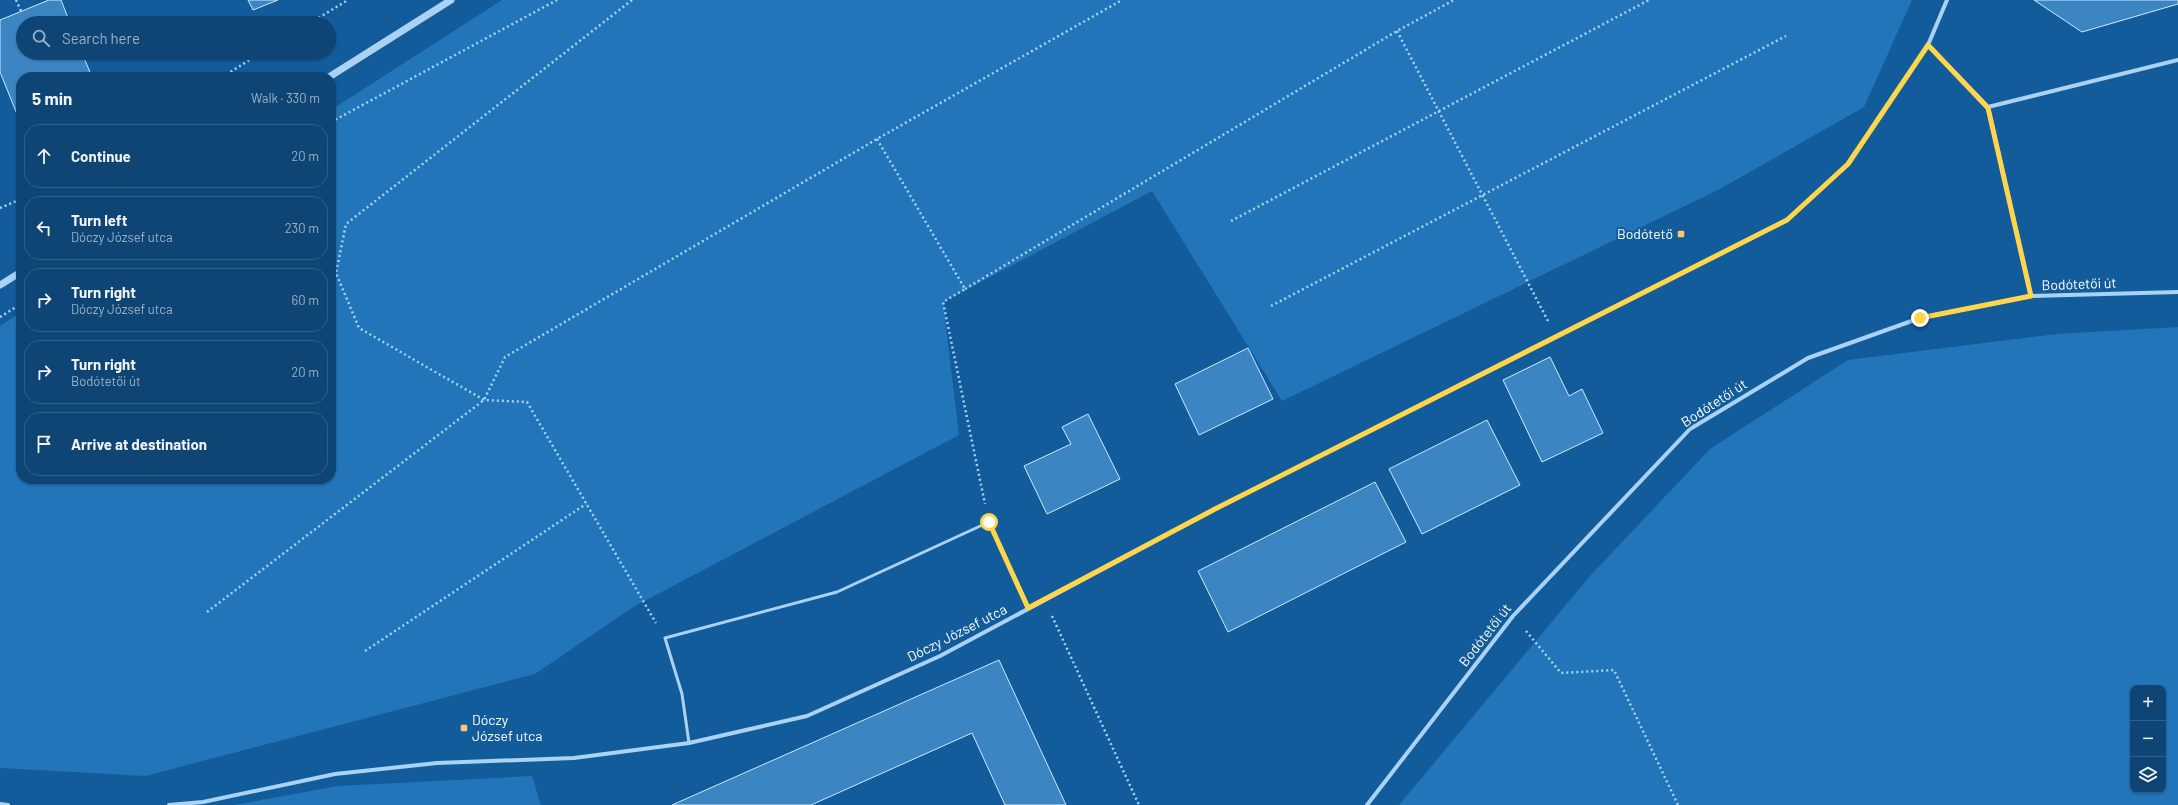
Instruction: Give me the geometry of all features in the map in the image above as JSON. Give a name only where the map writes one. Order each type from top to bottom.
[{"type":"street","points":[[336,73],[451,0]]},
{"type":"street","name":"Dóczy József utca","points":[[169,805],[203,802],[335,774],[437,764],[574,758],[689,744],[807,716],[940,656],[1044,599],[1215,509],[1787,220],[1848,164],[1928,45],[1947,0]]},
{"type":"street","points":[[1928,45],[1988,108],[2031,296]]},
{"type":"street","points":[[1988,108],[2178,60]]},
{"type":"street","points":[[0,285],[16,275]]},
{"type":"street","name":"Bodótetői út","points":[[1367,805],[1513,616],[1690,429],[1808,358],[1920,318],[2031,296],[2178,292]]},
{"type":"street","points":[[0,804],[8,805]]},
{"type":"lane","points":[[689,744],[682,694],[665,638],[837,592],[989,522],[1028,608]]},
{"type":"path","points":[[16,0],[21,11]]},
{"type":"path","points":[[322,16],[348,0]]},
{"type":"path","points":[[336,119],[557,0]]},
{"type":"path","points":[[632,0],[346,224],[336,273],[359,328],[484,400],[527,402],[665,638]]},
{"type":"path","points":[[207,612],[484,400],[505,357],[877,139],[1122,0]]},
{"type":"path","points":[[989,522],[943,302],[1397,31],[1454,0]]},
{"type":"path","points":[[1232,221],[1649,0]]},
{"type":"path","points":[[1397,31],[1556,337]]},
{"type":"path","points":[[1271,306],[1786,36]]},
{"type":"path","points":[[230,72],[250,60]]},
{"type":"path","points":[[877,139],[965,289]]},
{"type":"path","points":[[0,208],[16,201]]},
{"type":"path","points":[[0,317],[16,307]]},
{"type":"path","points":[[365,651],[586,504]]},
{"type":"path","points":[[1044,599],[1139,805]]},
{"type":"path","points":[[1513,616],[1561,673],[1614,670],[1678,805]]},
{"type":"shaded area","points":[[502,0],[1912,0],[1864,107],[1720,189],[1282,401],[1152,191],[943,302],[959,435],[633,607],[535,674],[145,776],[0,768],[0,326],[16,315],[16,484],[336,484],[336,107]]},
{"type":"shaded area","points":[[2178,327],[2178,805],[1399,805],[1590,576],[1710,449],[1848,360],[2057,334]]},
{"type":"shaded area","points":[[532,776],[541,805],[234,805],[338,786]]},
{"type":"building","points":[[49,0],[61,0],[67,16],[16,16],[16,60],[85,60],[90,72],[16,72],[16,112],[0,72],[0,20]]},
{"type":"building","points":[[248,0],[278,0],[253,10]]},
{"type":"building","points":[[2034,0],[2178,0],[2178,4],[2082,32]]},
{"type":"building","points":[[1248,348],[1273,399],[1199,435],[1175,384]]},
{"type":"building","points":[[1550,357],[1569,396],[1582,389],[1603,433],[1542,462],[1503,380]]},
{"type":"building","points":[[1088,414],[1120,479],[1047,514],[1024,466],[1071,444],[1062,427]]},
{"type":"building","points":[[1487,420],[1520,485],[1422,534],[1389,469]]},
{"type":"building","points":[[1375,482],[1406,542],[1228,632],[1198,571]]},
{"type":"building","points":[[999,660],[1066,805],[1005,805],[972,733],[811,805],[672,805]]},
{"type":"place","name":"Bodótető","points":[[1681,234]]},
{"type":"place","name":"Dóczy József utca","points":[[464,728]]},
{"type":"route","points":[[989,522],[1028,608],[1215,509],[1787,220],[1848,164],[1928,45],[1988,108],[2031,296],[1920,318]]}]
